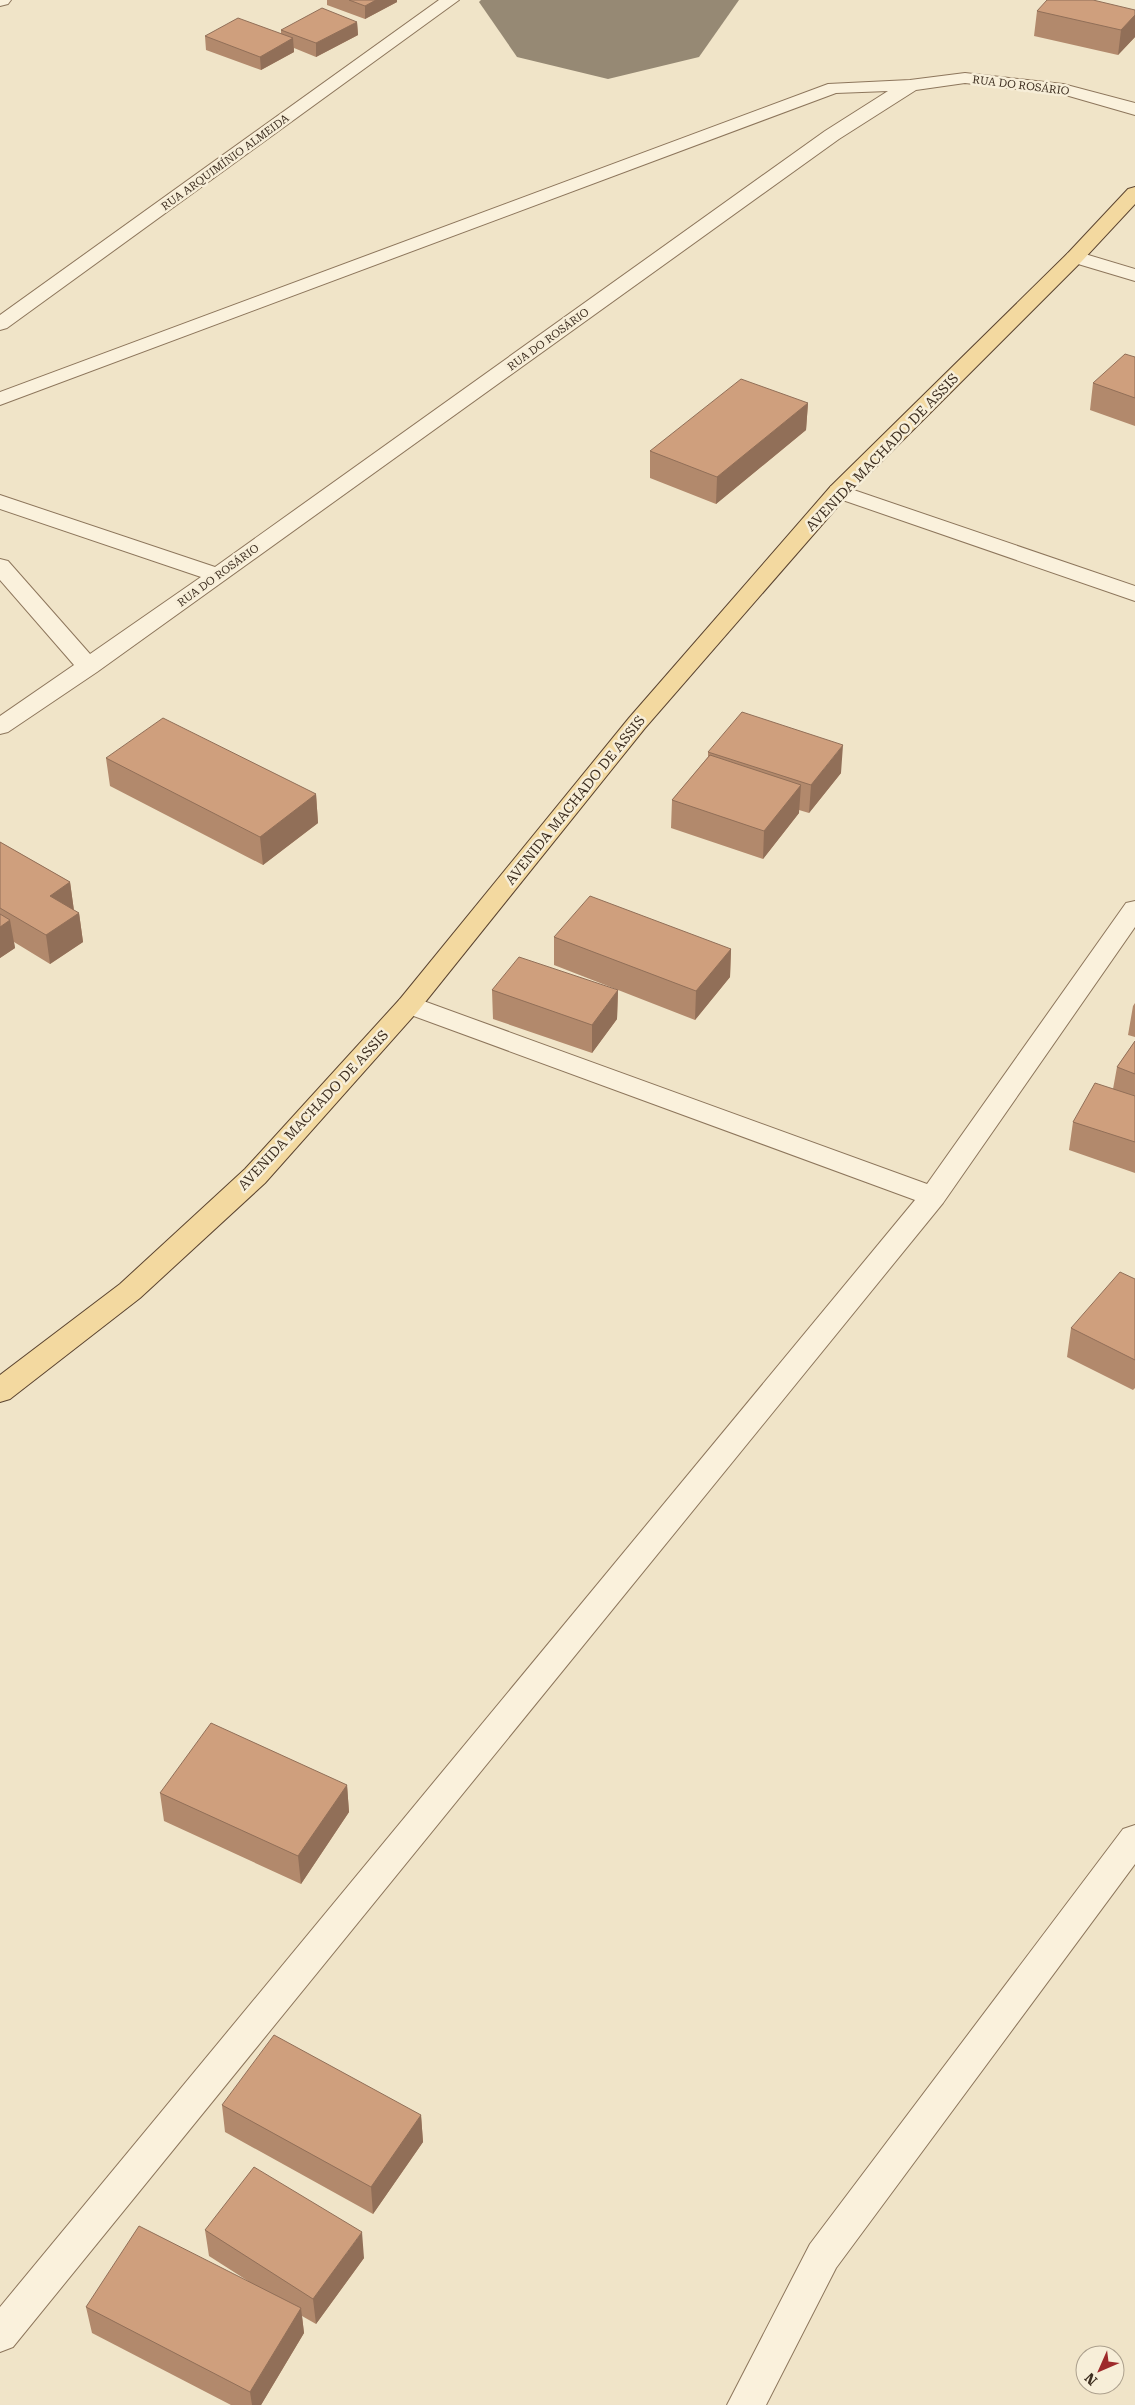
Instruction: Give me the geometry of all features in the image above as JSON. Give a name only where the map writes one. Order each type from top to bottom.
[{"type":"main road","name":"AVENIDA MACHADO DE ASSIS","points":[[0,1391],[130,1291],[255,1176],[409,1005],[637,723],[840,491],[1075,257],[1135,193]]},
{"type":"street","name":"RUA ARQUIMÍNIO ALMEIDA","points":[[0,324],[450,0]]},
{"type":"street","name":"RUA DO ROSÁRIO","points":[[0,727],[89,667],[832,135],[910,85],[965,78],[1063,89],[1135,109]]},
{"type":"street","points":[[0,399],[834,88],[910,85]]},
{"type":"street","points":[[1075,257],[1135,275]]},
{"type":"street","points":[[840,491],[1135,594]]},
{"type":"street","points":[[0,502],[218,575]]},
{"type":"street","points":[[0,566],[89,667]]},
{"type":"street","points":[[0,2336],[933,1196],[1135,909]]},
{"type":"street","points":[[409,1005],[933,1196]]},
{"type":"street","points":[[746,2405],[823,2256],[1135,1839]]},
{"type":"building","points":[[349,0],[376,0],[365,6]]},
{"type":"building","points":[[1047,0],[1093,0],[1135,10],[1135,15],[1121,30],[1037,11]]},
{"type":"building","points":[[322,8],[357,22],[316,43],[281,30]]},
{"type":"building","points":[[238,18],[293,38],[260,57],[205,36]]},
{"type":"building","points":[[1125,354],[1135,357],[1135,398],[1093,383]]},
{"type":"building","points":[[741,379],[808,403],[717,477],[650,451]]},
{"type":"building","points":[[742,712],[843,745],[811,785],[708,752]]},
{"type":"building","points":[[163,718],[316,794],[260,837],[106,758]]},
{"type":"building","points":[[710,755],[801,785],[764,831],[672,800]]},
{"type":"building","points":[[0,842],[70,882],[50,896],[79,913],[46,935],[0,908]]},
{"type":"building","points":[[590,896],[731,949],[696,991],[554,937]]},
{"type":"building","points":[[0,914],[10,920],[0,927]]},
{"type":"building","points":[[519,957],[618,990],[592,1025],[492,990]]},
{"type":"building","points":[[1135,1041],[1135,1074],[1117,1067]]},
{"type":"building","points":[[1095,1083],[1135,1096],[1135,1142],[1073,1122]]},
{"type":"building","points":[[1120,1272],[1135,1279],[1135,1360],[1071,1328]]},
{"type":"building","points":[[211,1723],[347,1785],[298,1856],[160,1793]]},
{"type":"building","points":[[274,2035],[421,2115],[371,2187],[222,2105]]},
{"type":"building","points":[[254,2167],[362,2232],[313,2299],[205,2230]]},
{"type":"building","points":[[139,2226],[301,2308],[250,2392],[86,2307]]}]
